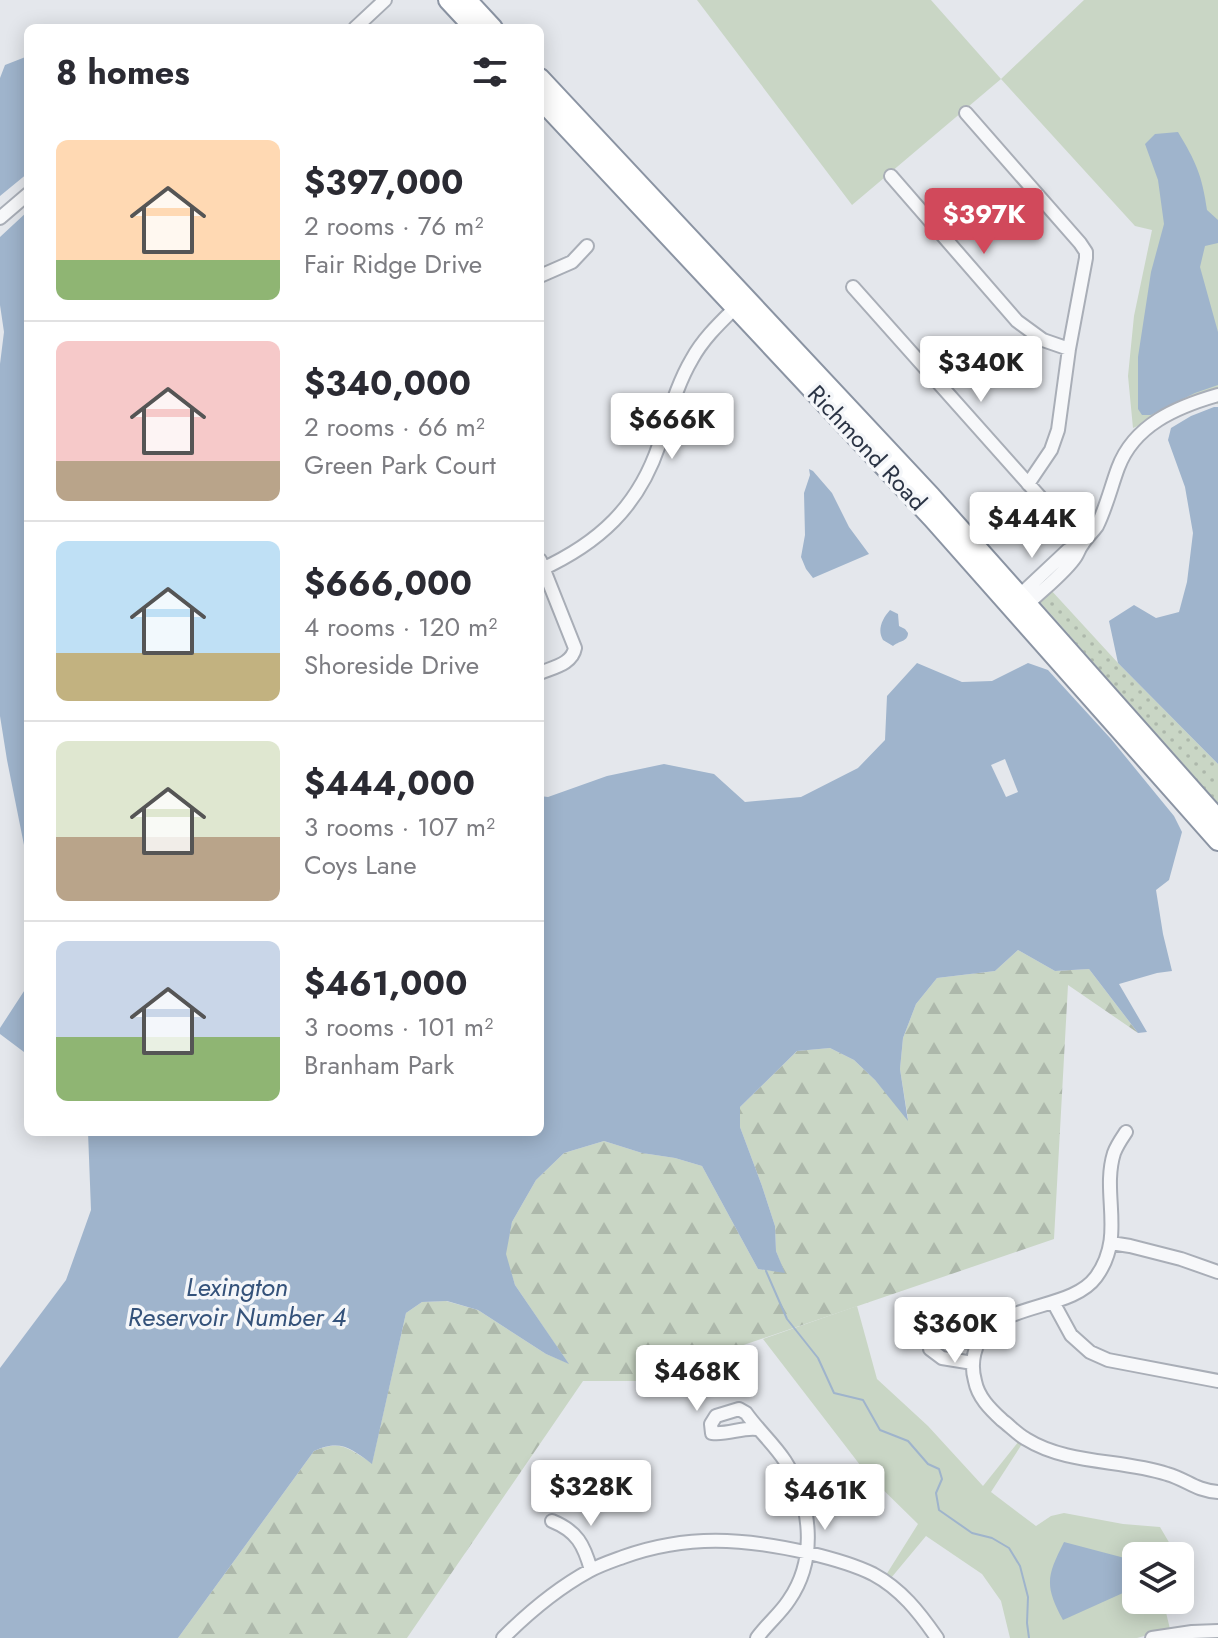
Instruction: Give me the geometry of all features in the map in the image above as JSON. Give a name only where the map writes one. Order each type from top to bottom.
[{"type":"highway","points":[[448,0],[470,24]]},
{"type":"highway","points":[[467,0],[489,24]]},
{"type":"highway","name":"Richmond Road","points":[[544,82],[741,302],[1218,819]]},
{"type":"highway","name":"Richmond Road","points":[[544,103],[741,302]]},
{"type":"highway","name":"Richmond Road","points":[[1021,603],[1218,841]]},
{"type":"street","points":[[359,24],[385,0]]},
{"type":"street","points":[[966,113],[1086,252],[1058,430],[1045,462],[1028,484]]},
{"type":"street","points":[[891,176],[1017,321],[1043,340],[1069,349]]},
{"type":"street","points":[[0,218],[24,197]]},
{"type":"street","points":[[544,274],[572,262],[587,246]]},
{"type":"street","points":[[853,287],[1082,544]]},
{"type":"street","points":[[544,565],[585,546],[607,529],[628,505],[653,461],[680,383],[694,355],[711,332],[741,302]]},
{"type":"street","points":[[1021,603],[1075,558],[1100,519],[1119,465],[1135,438],[1169,414],[1218,395]]},
{"type":"street","points":[[544,573],[575,648],[574,655],[567,661],[544,671]]},
{"type":"street","points":[[1126,1132],[1115,1151],[1112,1165],[1112,1234],[1105,1263],[1095,1280],[1068,1297],[1016,1313],[987,1330],[973,1357],[976,1387],[981,1398],[997,1416],[1032,1442],[1062,1455],[1140,1467],[1169,1474],[1202,1491],[1218,1492]]},
{"type":"street","points":[[1111,1243],[1181,1259],[1218,1272]]},
{"type":"street","points":[[1053,1302],[1071,1335],[1090,1352],[1108,1360],[1218,1381]]},
{"type":"street","points":[[973,1363],[942,1358],[930,1349],[930,1343],[934,1337],[940,1336],[978,1344]]},
{"type":"street","points":[[757,1429],[784,1459],[797,1484],[808,1519],[807,1553],[801,1578],[788,1601],[757,1638]]},
{"type":"street","points":[[552,1521],[565,1527],[582,1544],[591,1570]]},
{"type":"street","points":[[503,1638],[556,1592],[591,1570],[646,1549],[713,1539],[758,1543],[807,1553],[843,1562],[873,1575],[910,1601],[937,1638]]},
{"type":"street","points":[[1152,1638],[1218,1631]]},
{"type":"green space","points":[[697,0],[931,0],[1001,79],[852,205]]},
{"type":"green space","points":[[1084,0],[1218,0],[1218,404],[1201,398],[1133,428],[1128,376],[1134,316],[1152,230],[1135,226],[1001,79]]},
{"type":"green space","points":[[1050,589],[1218,764],[1218,803],[1040,602]]},
{"type":"green space","points":[[1018,950],[1055,971],[1089,969],[1138,1033],[1068,985],[1054,1239],[638,1381],[583,1381],[407,1638],[178,1638],[314,1451],[323,1447],[344,1447],[372,1463],[406,1313],[422,1302],[446,1301],[478,1310],[546,1354],[568,1363],[515,1285],[505,1254],[512,1222],[536,1180],[564,1153],[604,1141],[702,1166],[758,1269],[784,1272],[776,1251],[775,1226],[740,1127],[740,1107],[797,1051],[830,1048],[854,1060],[908,1119],[900,1069],[903,1038],[916,1004],[937,978],[995,971]]},
{"type":"green space","points":[[857,1306],[877,1379],[928,1426],[983,1486],[1019,1441],[1022,1444],[991,1492],[1036,1526],[1051,1516],[1064,1513],[1160,1527],[1169,1542],[1122,1542],[1122,1614],[1166,1614],[1170,1629],[1137,1638],[1010,1638],[1001,1601],[982,1574],[926,1536],[891,1578],[886,1575],[918,1524],[867,1474],[763,1339]]},
{"type":"water","points":[[24,58],[24,176],[0,196],[0,78],[5,65]]},
{"type":"water","points":[[1178,132],[1197,169],[1207,210],[1218,220],[1218,243],[1205,246],[1200,267],[1218,332],[1218,385],[1151,415],[1142,415],[1138,409],[1138,357],[1151,272],[1164,224],[1158,180],[1145,144],[1155,134]]},
{"type":"water","points":[[24,215],[24,845],[0,716],[0,364],[4,332],[0,305],[0,237]]},
{"type":"water","points":[[1218,407],[1218,764],[1118,663],[1109,621],[1134,605],[1156,618],[1179,612],[1187,582],[1193,533],[1185,487],[1168,440],[1171,428]]},
{"type":"water","points":[[809,469],[832,493],[849,527],[869,554],[813,578],[801,557],[805,535],[804,493]]},
{"type":"water","points":[[890,610],[898,614],[899,626],[908,633],[905,640],[893,646],[883,640],[880,632]]},
{"type":"water","name":"Lexington Reservoir Number 4","points":[[917,663],[962,682],[992,681],[1028,663],[1048,670],[1111,739],[1174,816],[1182,832],[1169,880],[1156,890],[1172,971],[1119,984],[1147,1032],[1138,1033],[1089,969],[1055,971],[1018,950],[995,971],[937,978],[916,1004],[903,1038],[900,1069],[908,1121],[875,1080],[854,1060],[830,1048],[797,1051],[740,1107],[740,1127],[775,1226],[776,1251],[785,1273],[758,1269],[702,1166],[604,1141],[564,1153],[536,1180],[512,1222],[506,1254],[515,1285],[569,1364],[546,1354],[478,1310],[447,1301],[422,1302],[406,1313],[372,1464],[345,1447],[323,1447],[314,1451],[178,1638],[0,1638],[0,1368],[66,1280],[91,1210],[88,1136],[544,1136],[544,796],[607,776],[664,764],[714,774],[745,802],[801,797],[858,768],[885,740],[887,696]]},
{"type":"water","points":[[24,991],[24,1052],[0,1034],[0,1028]]},
{"type":"water","points":[[1064,1542],[1122,1557],[1122,1593],[1063,1620],[1050,1589],[1054,1564]]},
{"type":"pier","points":[[1005,759],[1018,792],[1006,797],[991,765]]},
{"type":"waterway","points":[[766,1271],[787,1319],[818,1358],[834,1393],[863,1400],[880,1430],[908,1441],[928,1464],[939,1469],[942,1479],[936,1493],[939,1510],[972,1533],[992,1538],[1009,1548],[1020,1566],[1028,1597],[1029,1638]]}]
